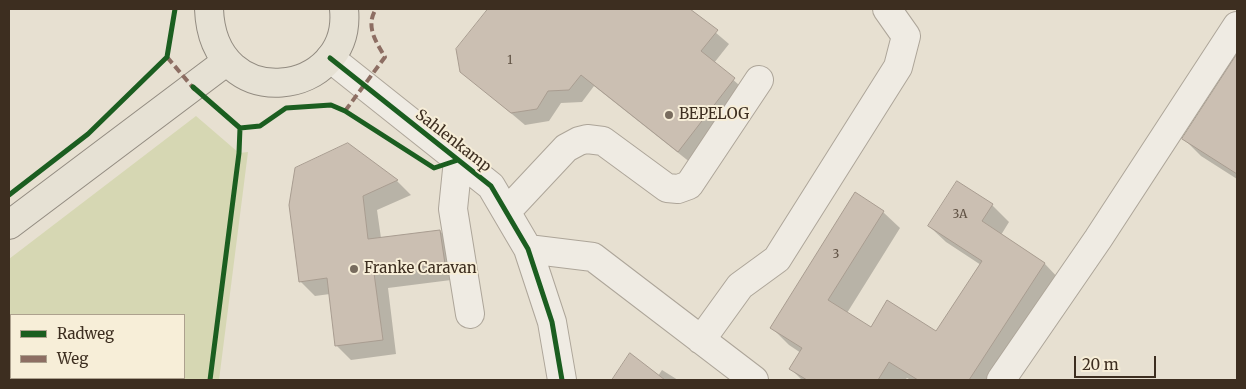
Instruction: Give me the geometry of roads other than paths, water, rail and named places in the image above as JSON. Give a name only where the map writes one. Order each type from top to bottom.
[{"type":"main road","points":[[209,9],[210,27],[216,46],[227,62],[245,76],[267,83],[291,82],[305,77],[312,74],[330,58],[340,40],[345,19],[344,9]]},
{"type":"main road","points":[[9,225],[227,62]]},
{"type":"street","points":[[701,340],[740,286],[777,259],[898,67],[906,36],[887,9]]},
{"type":"street","points":[[1001,380],[1098,239],[1237,26]]},
{"type":"street","name":"Sahlenkamp","points":[[330,58],[491,186],[507,210],[528,249],[552,322],[562,380]]},
{"type":"street","points":[[507,210],[566,148],[587,139],[603,141],[667,188],[678,189],[688,185],[759,80]]},
{"type":"street","points":[[458,160],[453,209],[470,314]]},
{"type":"street","points":[[528,249],[593,257],[754,380]]},
{"type":"place","name":"BEPELOG","points":[[669,115]]},
{"type":"place","name":"Franke Caravan","points":[[354,269]]}]
